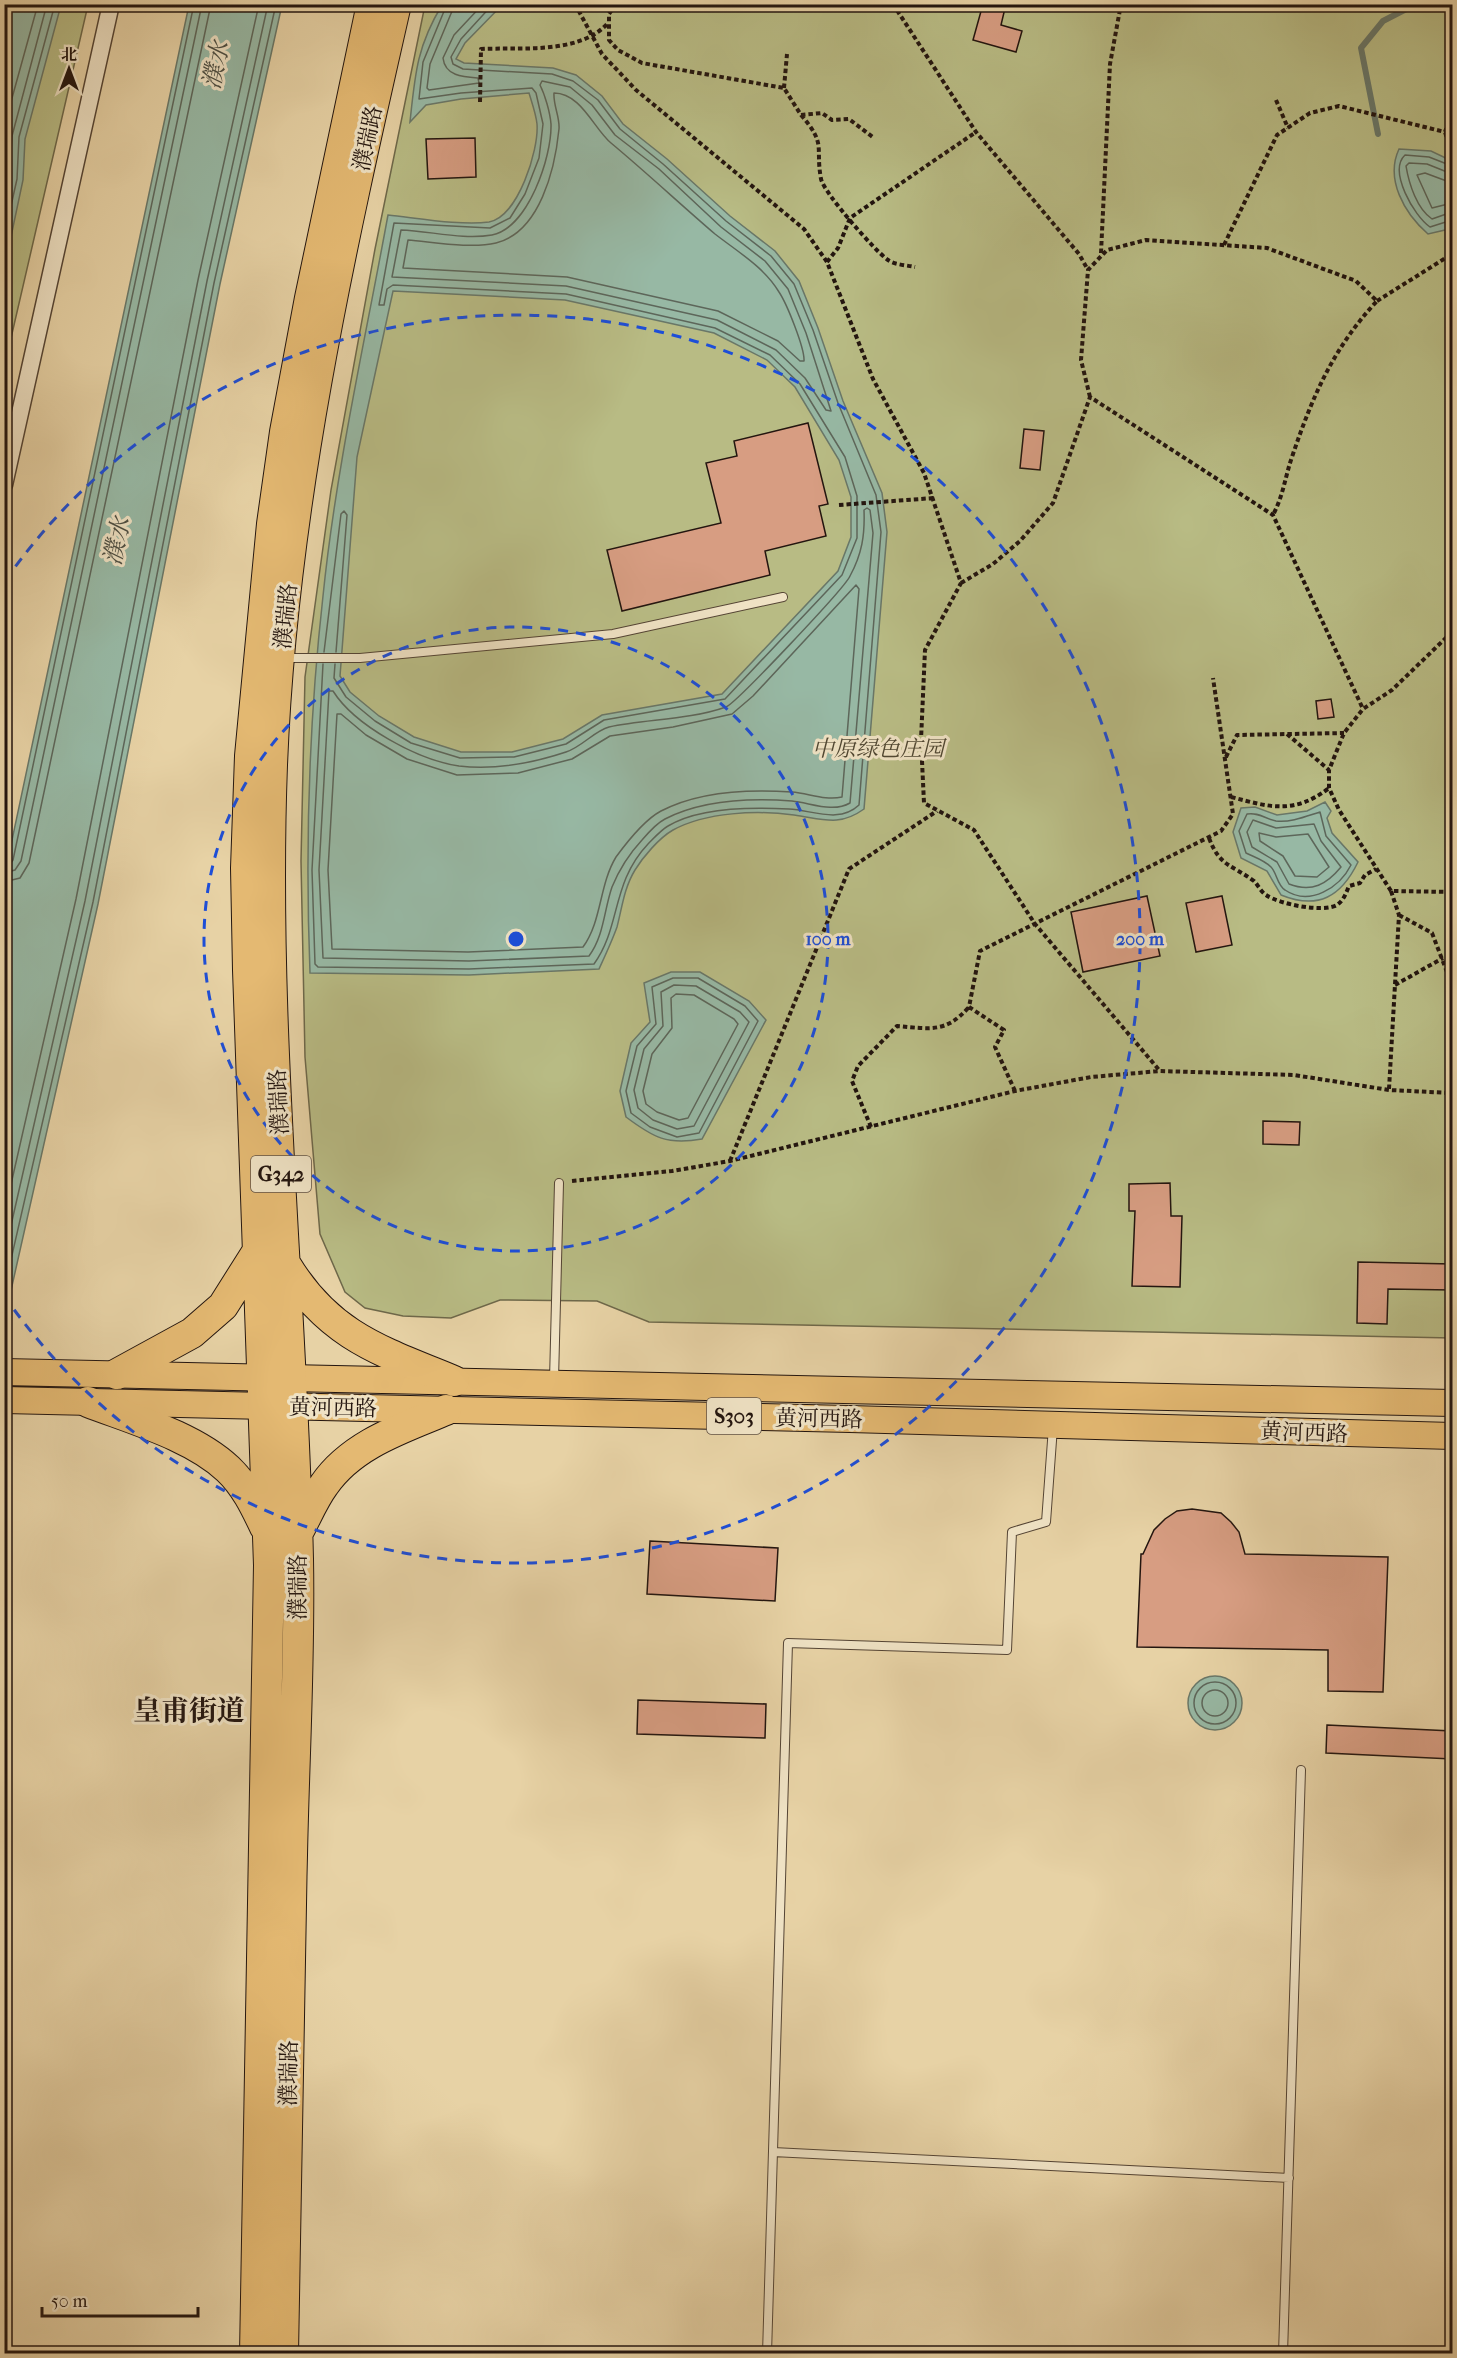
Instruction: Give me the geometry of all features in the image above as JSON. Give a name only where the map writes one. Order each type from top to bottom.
[{"type":"highway","name":"濮瑞路","points":[[283,2354],[282,1534],[277,1392],[259,1249],[246,868],[250,756],[272,524],[285,432],[312,287],[372,4]]},
{"type":"highway","name":"濮瑞路","points":[[277,1392],[286,1265],[271,970],[269,868],[272,757],[280,657],[294,527],[308,436],[333,303],[396,4]]},
{"type":"highway","points":[[117,1374],[192,1333],[222,1306],[259,1249]]},
{"type":"highway","points":[[286,1265],[301,1290],[324,1316],[352,1336],[454,1381]]},
{"type":"highway","points":[[88,1402],[164,1432],[201,1450],[228,1469],[282,1534],[350,1457],[380,1438],[446,1410]]},
{"type":"highway","name":"濮瑞路","points":[[255,2354],[282,1534]]},
{"type":"main road","name":"黄河西路","points":[[13,1372],[117,1374],[446,1410],[1452,1436]]},
{"type":"main road","name":"黄河西路","points":[[10,1400],[88,1402],[454,1381],[1452,1402]]},
{"type":"street","points":[[4,485],[111,4]]},
{"type":"lane","points":[[280,657],[360,658],[613,634],[783,597]]},
{"type":"lane","points":[[554,1384],[559,1183]]},
{"type":"lane","points":[[767,2354],[788,1643],[1007,1650],[1012,1532],[1046,1522],[1053,1425]]},
{"type":"lane","points":[[1283,2354],[1301,1770]]},
{"type":"lane","points":[[773,2152],[1289,2178]]},
{"type":"path","points":[[575,4],[602,54],[636,90],[804,229],[827,262],[873,380],[924,473],[961,583]]},
{"type":"path","points":[[616,4],[609,14],[609,40],[618,50],[642,63],[784,88]]},
{"type":"path","points":[[893,4],[976,132],[1079,254],[1088,270],[1081,360],[1090,397],[1053,503],[1020,541],[993,564],[961,583],[925,650],[921,740],[924,803],[974,830],[1035,924],[1160,1071]]},
{"type":"path","points":[[1101,254],[1110,64],[1121,4]]},
{"type":"path","points":[[480,102],[481,49],[569,44],[592,35],[608,22]]},
{"type":"path","points":[[787,54],[784,88],[801,115],[814,130],[820,146],[822,181],[870,246],[890,262],[915,267]]},
{"type":"path","points":[[1276,100],[1288,128]]},
{"type":"path","points":[[1224,245],[1277,135],[1310,112],[1339,106],[1452,133]]},
{"type":"path","points":[[1452,112],[1445,132],[1452,155]]},
{"type":"path","points":[[801,115],[822,113],[832,120],[849,119],[874,138]]},
{"type":"path","points":[[827,262],[838,248],[850,218],[976,132]]},
{"type":"path","points":[[1088,270],[1101,254],[1146,240],[1267,248],[1356,281],[1377,300]]},
{"type":"path","points":[[1273,515],[1283,494],[1290,460],[1304,423],[1336,351],[1350,330],[1377,300],[1452,254]]},
{"type":"path","points":[[1090,397],[1273,515],[1363,709]]},
{"type":"path","points":[[839,505],[934,498]]},
{"type":"path","points":[[1389,1090],[1399,915],[1391,891],[1353,836],[1329,788],[1329,770],[1344,733],[1363,709],[1392,690],[1452,632]]},
{"type":"path","points":[[871,1127],[852,1081],[858,1066],[897,1026],[928,1029],[955,1023],[969,1007],[980,951],[1221,831],[1233,814],[1213,678]]},
{"type":"path","points":[[1287,733],[1329,770]]},
{"type":"path","points":[[1226,757],[1237,735],[1344,733]]},
{"type":"path","points":[[1231,797],[1288,808],[1311,802],[1329,788]]},
{"type":"path","points":[[730,1161],[849,869],[938,810]]},
{"type":"path","points":[[1209,838],[1216,856],[1255,882],[1265,895],[1290,904],[1321,908],[1335,906],[1343,900],[1349,886],[1360,883],[1365,875],[1376,869]]},
{"type":"path","points":[[1391,891],[1452,892]]},
{"type":"path","points":[[1399,915],[1432,933],[1452,985]]},
{"type":"path","points":[[1395,985],[1443,958]]},
{"type":"path","points":[[969,1007],[1004,1030],[995,1047],[1014,1091]]},
{"type":"path","points":[[559,1183],[672,1171],[730,1161],[1014,1091],[1091,1077],[1160,1071],[1294,1075],[1389,1090],[1452,1093]]},
{"type":"green space","points":[[5,5],[88,5],[5,364]]},
{"type":"green space","name":"中原绿色庄园","points":[[425,5],[1452,5],[1452,1338],[649,1322],[597,1301],[500,1300],[451,1318],[403,1316],[365,1308],[345,1292],[320,1234],[305,1057],[301,861],[305,677],[331,490],[375,249]]},
{"type":"water","points":[[5,4],[61,5],[25,139],[23,180],[5,265]]},
{"type":"water","name":"濮水","points":[[189,5],[282,5],[220,284],[98,904],[5,1317],[5,873]]},
{"type":"water","points":[[442,5],[502,5],[465,43],[456,59],[464,63],[553,68],[576,75],[602,96],[623,124],[667,159],[730,216],[775,251],[799,281],[843,401],[882,493],[887,532],[864,809],[855,815],[839,820],[780,813],[732,814],[701,819],[673,830],[652,848],[631,877],[617,927],[599,969],[469,975],[310,973],[309,784],[318,643],[335,500],[388,215],[466,223],[489,222],[499,217],[509,208],[525,181],[537,135],[537,124],[529,93],[461,99],[426,105],[410,122],[418,61]],"holes":[[[393,291],[565,300],[714,333],[767,360],[795,387],[839,460],[851,497],[851,537],[838,571],[722,694],[602,715],[563,739],[512,752],[461,752],[414,737],[379,716],[350,692],[340,676],[357,457]]]},
{"type":"water","points":[[1399,149],[1431,151],[1452,161],[1452,224],[1445,230],[1428,234],[1419,226],[1405,206],[1399,195],[1394,172]]},
{"type":"water","points":[[1325,802],[1331,811],[1327,818],[1332,833],[1358,862],[1344,884],[1327,897],[1306,901],[1281,895],[1267,871],[1241,858],[1233,832],[1241,808],[1255,807],[1277,815],[1307,811]]},
{"type":"water","points":[[671,972],[700,972],[749,1001],[766,1020],[702,1139],[690,1141],[670,1140],[653,1135],[626,1117],[620,1091],[631,1043],[650,1022],[644,983]]},
{"type":"water","points":[[1215,1676],[1225,1678],[1234,1684],[1240,1693],[1242,1703],[1240,1713],[1234,1722],[1225,1728],[1215,1730],[1205,1728],[1196,1722],[1190,1713],[1188,1703],[1190,1693],[1196,1684],[1205,1678]]},
{"type":"building","points":[[983,4],[1006,4],[1001,25],[1022,31],[1016,52],[973,40]]},
{"type":"building","points":[[475,138],[476,177],[428,179],[426,139]]},
{"type":"building","points":[[808,423],[828,504],[819,506],[826,536],[765,551],[770,575],[622,611],[607,550],[721,523],[706,463],[737,456],[734,441]]},
{"type":"building","points":[[1024,429],[1044,431],[1040,470],[1020,468]]},
{"type":"building","points":[[1331,699],[1334,717],[1318,719],[1316,701]]},
{"type":"building","points":[[1147,896],[1160,956],[1083,972],[1071,912]]},
{"type":"building","points":[[1222,896],[1232,945],[1196,952],[1186,903]]},
{"type":"building","points":[[1263,1121],[1300,1122],[1299,1145],[1263,1144]]},
{"type":"building","points":[[1170,1183],[1171,1216],[1182,1216],[1180,1287],[1132,1286],[1135,1211],[1129,1211],[1129,1184]]},
{"type":"building","points":[[1358,1262],[1452,1264],[1452,1290],[1388,1289],[1387,1324],[1357,1323]]},
{"type":"building","points":[[1192,1509],[1221,1513],[1239,1532],[1245,1554],[1388,1557],[1383,1692],[1328,1691],[1328,1650],[1137,1647],[1141,1554],[1154,1530],[1165,1519],[1177,1511]]},
{"type":"building","points":[[650,1541],[778,1548],[775,1601],[647,1594]]},
{"type":"building","points":[[638,1700],[766,1704],[765,1738],[637,1734]]},
{"type":"building","points":[[1327,1725],[1452,1731],[1452,1759],[1326,1753]]},
{"type":"waterway","points":[[1378,134],[1361,48],[1383,21],[1416,4]]},
{"type":"district","name":"皇甫街道","points":[[189,1710]]}]
